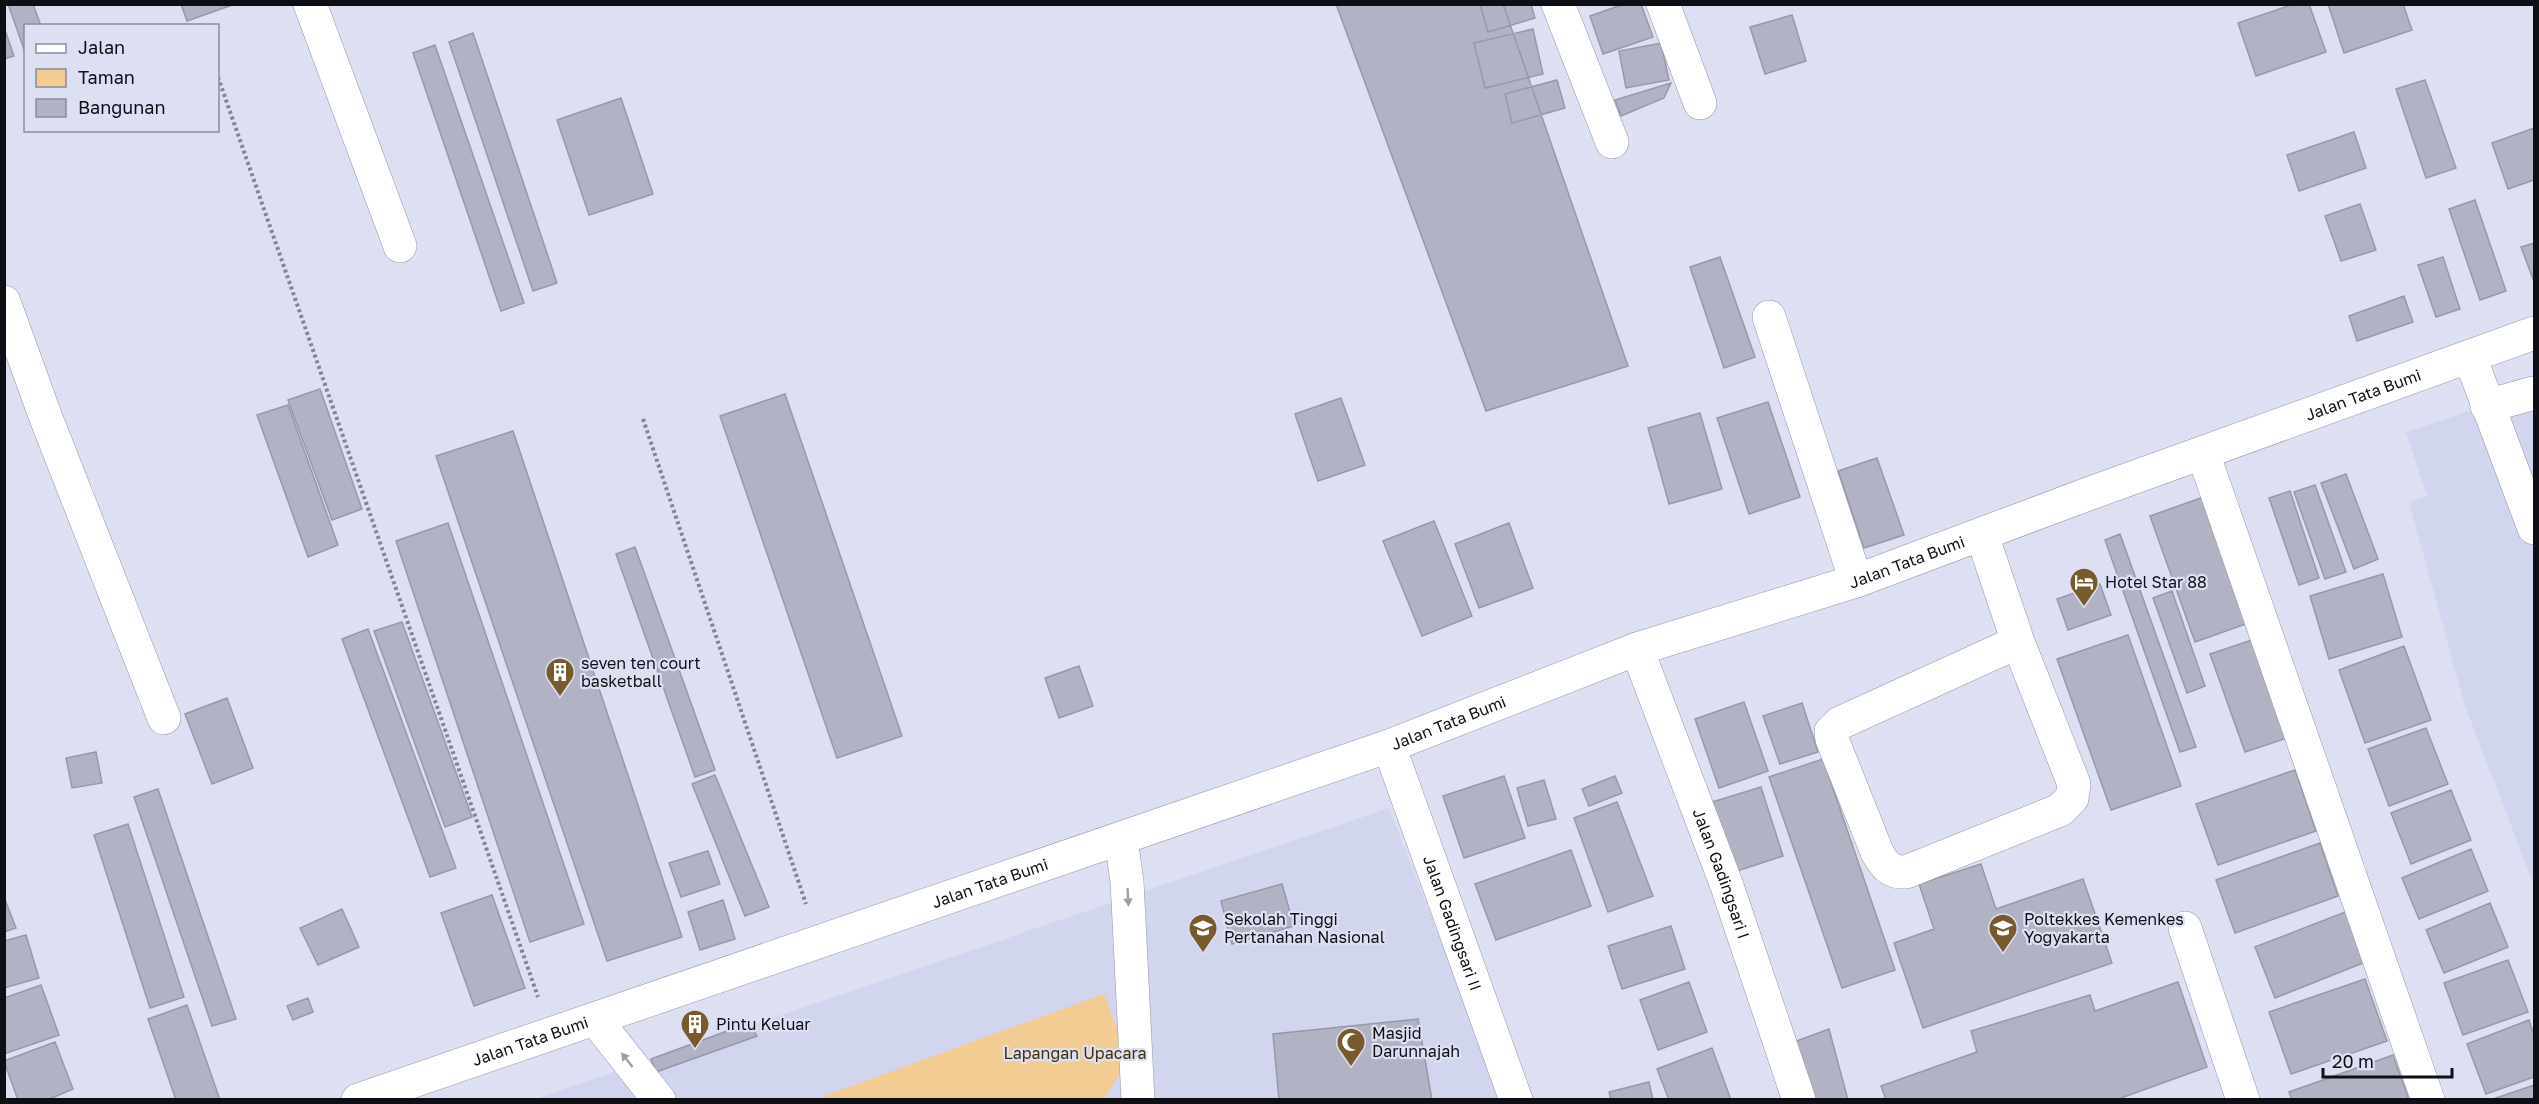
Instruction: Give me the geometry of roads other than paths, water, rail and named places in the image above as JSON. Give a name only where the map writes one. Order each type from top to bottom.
[{"type":"street","points":[[310,4],[400,246]]},
{"type":"street","points":[[1558,4],[1612,142]]},
{"type":"street","points":[[1663,4],[1700,103]]},
{"type":"street","points":[[4,302],[46,418],[164,718]]},
{"type":"street","points":[[1769,317],[1856,581]]},
{"type":"street","name":"Jalan Tata Bumi","points":[[358,1100],[1389,746],[1637,649],[1856,581],[2535,333]]},
{"type":"street","points":[[2470,357],[2535,528]]},
{"type":"street","points":[[2487,406],[2535,393]]},
{"type":"street","points":[[2203,453],[2428,1100]]},
{"type":"street","points":[[1982,535],[2018,642],[2074,784],[2072,798],[2060,810],[1906,872],[1896,873],[1884,866],[1877,852],[1832,739],[1832,732],[1839,723],[2018,642]]},
{"type":"street","name":"Jalan Gadingsari I","points":[[1637,649],[1727,886],[1799,1100]]},
{"type":"street","name":"Jalan Gadingsari II","points":[[1389,746],[1516,1100]]},
{"type":"street","points":[[1121,839],[1127,881],[1138,1100]]},
{"type":"street","points":[[2185,928],[2243,1100]]},
{"type":"street","points":[[595,1019],[659,1100]]},
{"type":"place","name":"Hotel Star 88","points":[[2084,608]]},
{"type":"place","name":"seven ten court basketball","points":[[560,698]]},
{"type":"place","name":"Sekolah Tinggi Pertanahan Nasional","points":[[1203,954]]},
{"type":"place","name":"Poltekkes Kemenkes Yogyakarta","points":[[2003,954]]},
{"type":"place","name":"Pintu Keluar","points":[[695,1050]]},
{"type":"place","name":"Masjid Darunnajah","points":[[1351,1068]]},
{"type":"park label","name":"Lapangan Upacara","points":[[1075,1053]]}]
